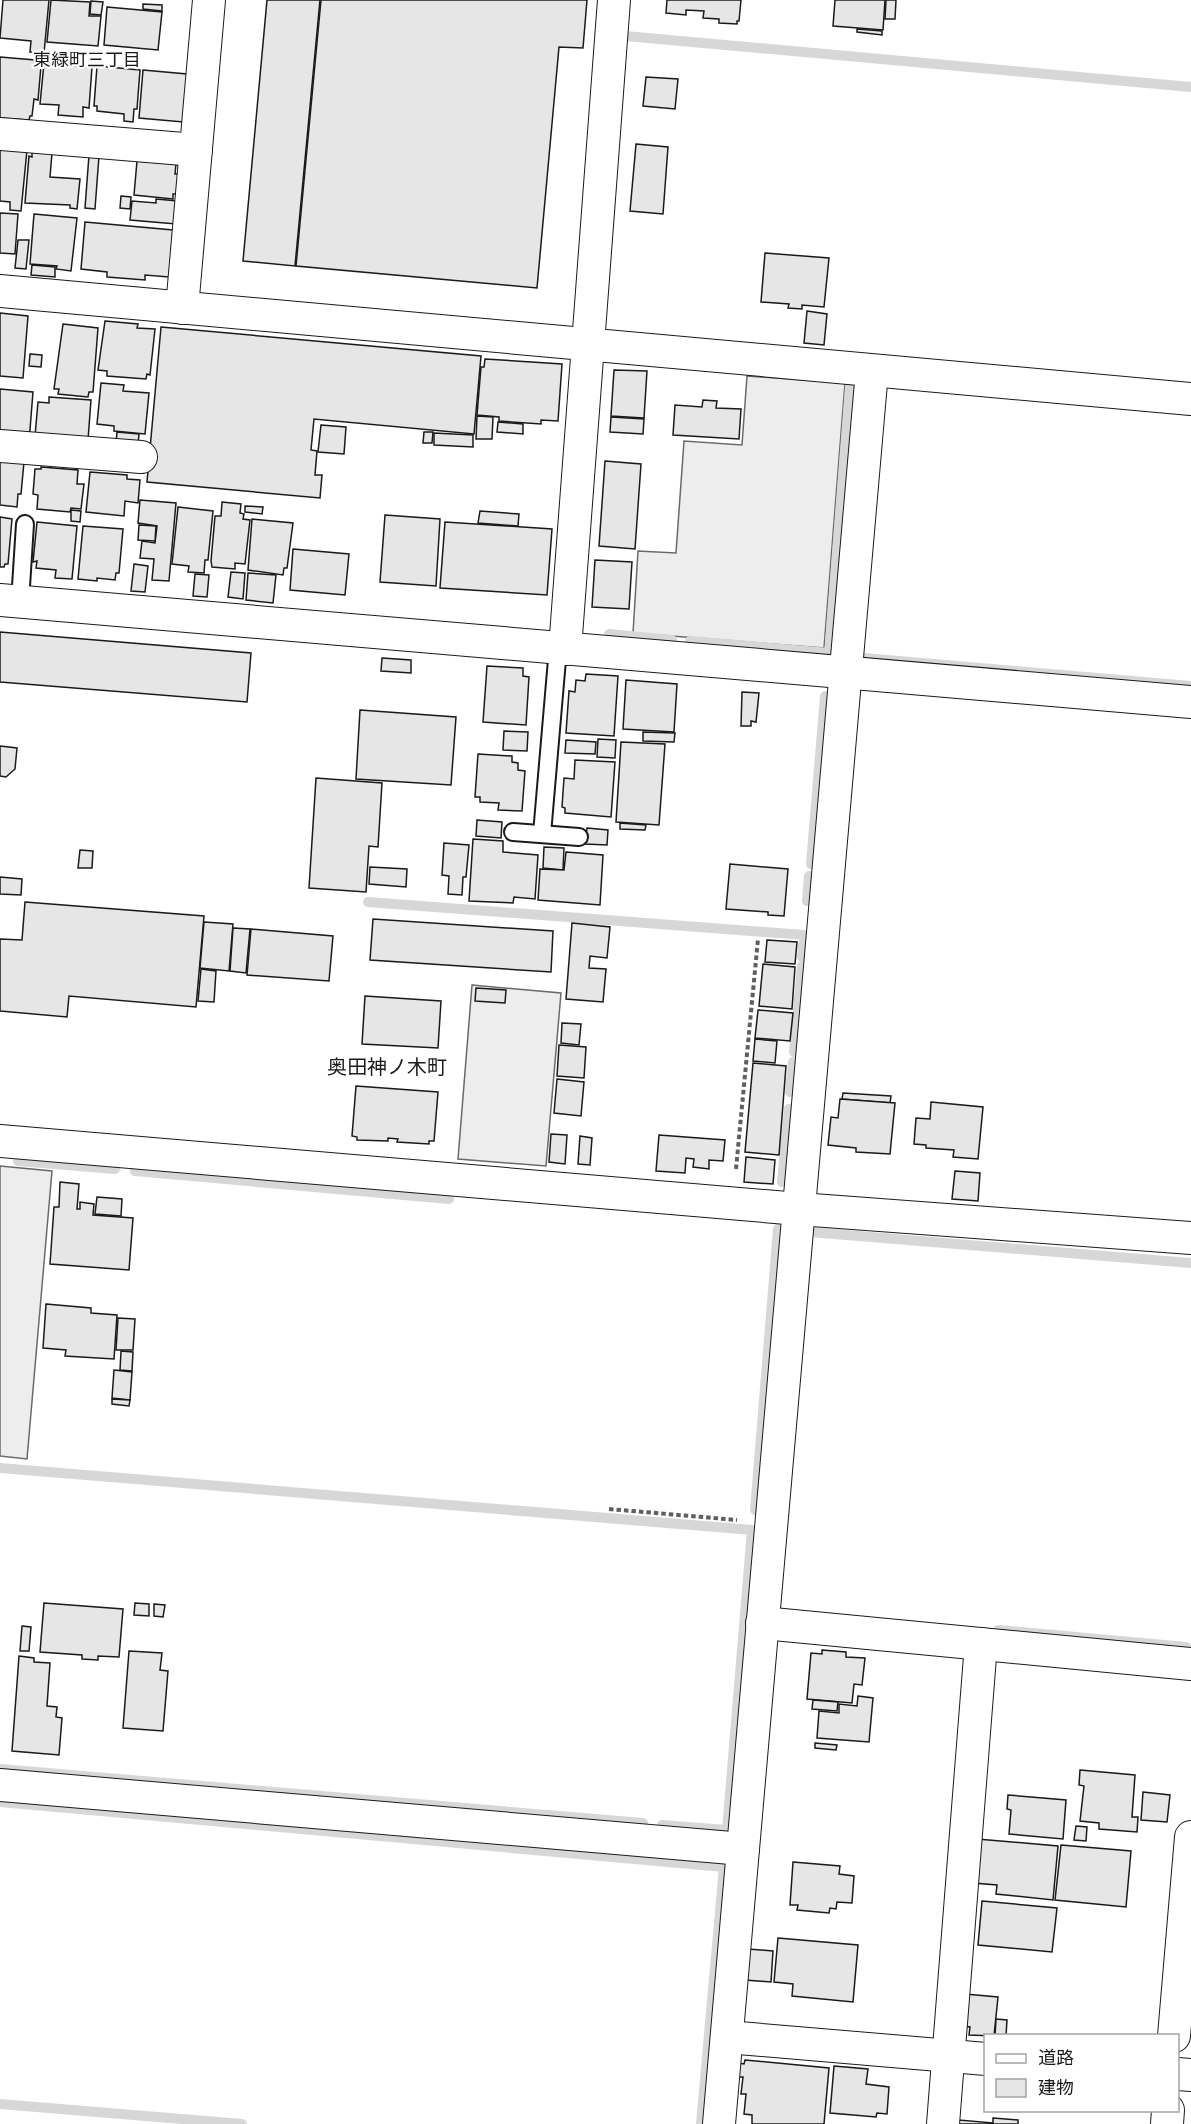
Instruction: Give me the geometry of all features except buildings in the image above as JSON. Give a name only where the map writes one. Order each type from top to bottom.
[{"type":"street","points":[[182,308],[209,0]]},
{"type":"street","points":[[561,648],[614,0]]},
{"type":"street","points":[[0,134],[196,150]]},
{"type":"street","points":[[0,291],[1191,399]]},
{"type":"street","points":[[719,2124],[872,371]]},
{"type":"street","points":[[0,446],[141,458]]},
{"type":"street","points":[[10,601],[1191,702]]},
{"type":"street","points":[[0,1141],[799,1209],[1191,1238]]},
{"type":"street","points":[[762,1623],[1191,1664]]},
{"type":"street","points":[[943,2124],[981,1644]]},
{"type":"street","points":[[0,1785],[743,1849]]},
{"type":"street","points":[[1174,2034],[1191,1837]]},
{"type":"street","points":[[727,2037],[984,2059]]},
{"type":"lane","points":[[10,601],[25,524]]},
{"type":"lane","points":[[542,834],[561,648]]},
{"type":"lane","points":[[513,832],[579,837]]},
{"type":"path","points":[[733,1203],[758,939]]},
{"type":"path","points":[[609,1509],[771,1524]]},
{"type":"shaded area","points":[[747,376],[845,383],[824,648],[633,633],[638,551],[676,553],[684,441],[742,445]]},
{"type":"shaded area","points":[[472,985],[561,993],[546,1166],[458,1159]]},
{"type":"shaded area","points":[[0,1166],[52,1171],[27,1459],[0,1456]]},
{"type":"waterway","points":[[625,36],[1191,87]]},
{"type":"waterway","points":[[829,655],[850,387]]},
{"type":"waterway","points":[[609,634],[672,640]]},
{"type":"waterway","points":[[690,641],[829,653]]},
{"type":"waterway","points":[[864,658],[1191,686]]},
{"type":"waterway","points":[[811,864],[825,696]]},
{"type":"waterway","points":[[807,901],[809,876]]},
{"type":"waterway","points":[[368,902],[804,935]]},
{"type":"waterway","points":[[802,957],[803,944]]},
{"type":"waterway","points":[[794,1052],[802,966]]},
{"type":"waterway","points":[[790,1092],[793,1062]]},
{"type":"waterway","points":[[782,1182],[789,1109]]},
{"type":"waterway","points":[[18,1161],[115,1169]]},
{"type":"waterway","points":[[135,1171],[449,1199]]},
{"type":"waterway","points":[[755,1510],[778,1229]]},
{"type":"waterway","points":[[809,1232],[1191,1263]]},
{"type":"waterway","points":[[0,1468],[752,1530],[727,1830],[662,1825]]},
{"type":"waterway","points":[[998,1630],[1186,1647]]},
{"type":"waterway","points":[[0,1769],[643,1823]]},
{"type":"waterway","points":[[0,1802],[724,1867],[701,2124]]},
{"type":"waterway","points":[[0,2104],[242,2124]]},
{"type":"district","name":"東緑町三丁目","points":[[87,60]]},
{"type":"district","name":"奥田神ノ木町","points":[[387,1067]]}]
